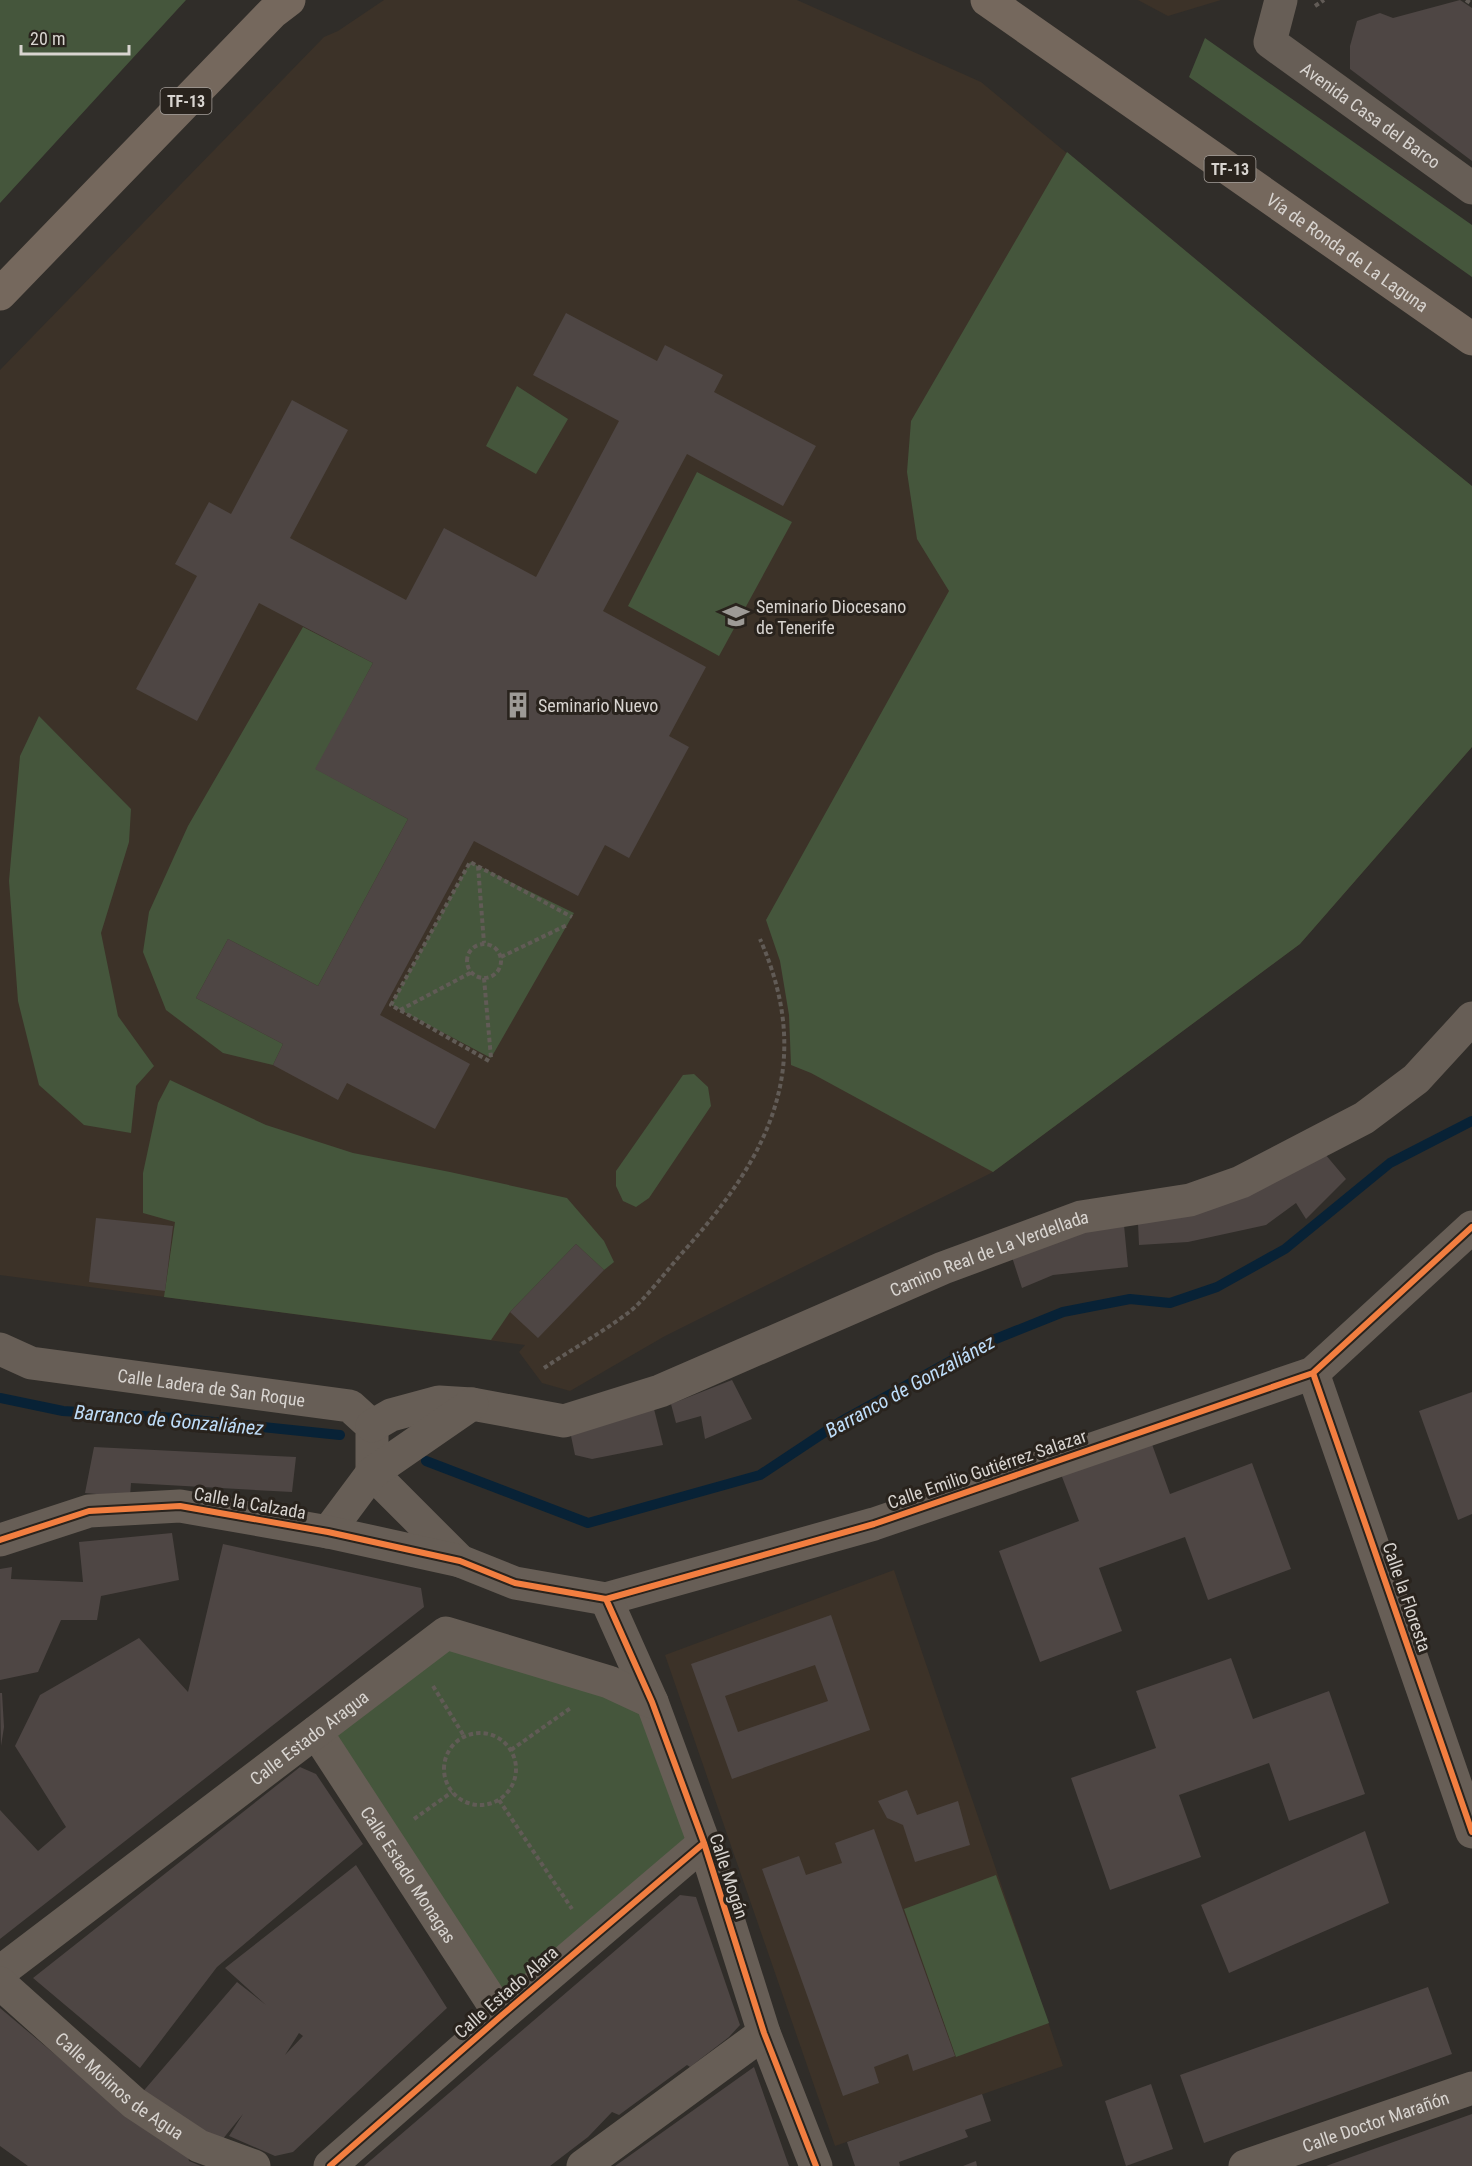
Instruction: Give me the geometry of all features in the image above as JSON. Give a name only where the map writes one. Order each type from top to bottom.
[{"type":"main road","name":"TF-13","points":[[0,294],[272,13],[289,0]]},
{"type":"main road","name":"Vía de Ronda de La Laguna","points":[[987,0],[1472,339]]},
{"type":"street","name":"Avenida Casa del Barco","points":[[1281,0],[1270,42],[1472,188]]},
{"type":"street","name":"Camino Real de La Verdellada","points":[[372,1426],[391,1415],[439,1402],[472,1404],[564,1421],[660,1391],[943,1268],[1081,1217],[1190,1200],[1241,1182],[1364,1118],[1416,1079],[1472,1018]]},
{"type":"street","name":"Calle Emilio Gutiérrez Salazar","points":[[460,1561],[515,1583],[606,1599],[874,1524],[1313,1373],[1472,1227]]},
{"type":"street","name":"Calle Ladera de San Roque","points":[[0,1349],[32,1364],[350,1406],[372,1426]]},
{"type":"street","name":"Calle la Floresta","points":[[1313,1373],[1472,1832]]},
{"type":"street","points":[[328,1532],[372,1473],[472,1404]]},
{"type":"street","points":[[372,1426],[372,1473],[460,1561]]},
{"type":"street","name":"Calle la Calzada","points":[[0,1540],[89,1510],[180,1506],[328,1532],[460,1561]]},
{"type":"street","name":"Calle Mogán","points":[[606,1599],[652,1702],[704,1843],[764,2033],[816,2166]]},
{"type":"street","name":"Calle Estado Aragua","points":[[0,1972],[446,1634],[609,1682],[652,1702]]},
{"type":"street","name":"Calle Estado Monagas","points":[[315,1732],[501,2016]]},
{"type":"street","name":"Calle Estado Alara","points":[[330,2166],[704,1843]]},
{"type":"street","name":"Calle Molinos de Agua","points":[[0,1983],[134,2103],[199,2146],[254,2166]]},
{"type":"street","points":[[583,2166],[764,2033]]},
{"type":"street","name":"Calle Doctor Marañón","points":[[1245,2166],[1472,2088]]},
{"type":"path","points":[[1466,0],[1472,4]]},
{"type":"path","points":[[484,978],[490,1059],[392,1005],[470,862],[572,917]]},
{"type":"path","points":[[478,866],[484,943]]},
{"type":"path","points":[[501,957],[567,925]]},
{"type":"path","points":[[543,1368],[629,1312],[716,1215],[734,1191],[764,1134],[776,1108],[781,1090],[785,1025],[777,987],[760,939]]},
{"type":"path","points":[[484,943],[496,949],[501,957],[499,970],[495,975],[484,978],[478,977],[468,965],[469,954],[476,946],[484,943]]},
{"type":"path","points":[[400,1010],[472,972]]},
{"type":"path","points":[[429,1678],[464,1736]]},
{"type":"path","points":[[511,1750],[581,1701]]},
{"type":"path","points":[[482,1732],[494,1735],[504,1740],[511,1750],[516,1760],[517,1773],[513,1785],[499,1800],[483,1805],[471,1804],[459,1799],[445,1780],[446,1756],[451,1746],[464,1736],[482,1732]]},
{"type":"path","points":[[409,1823],[452,1792]]},
{"type":"path","points":[[499,1800],[574,1913]]},
{"type":"shaded area","name":"Seminario Diocesano de Tenerife","points":[[384,0],[797,0],[981,82],[1472,486],[1472,747],[1300,944],[993,1172],[665,1336],[570,1391],[542,1383],[519,1352],[525,1345],[0,1275],[0,370],[324,37],[338,31]]},
{"type":"shaded area","points":[[1138,0],[1221,0],[1168,16]]},
{"type":"shaded area","points":[[894,1570],[1063,2066],[835,2146],[665,1655]]},
{"type":"green space","points":[[0,0],[186,0],[0,203]]},
{"type":"green space","points":[[1205,38],[1472,225],[1472,277],[1189,77]]},
{"type":"green space","points":[[1067,152],[1472,486],[1472,747],[1300,944],[993,1172],[811,1073],[791,1065],[789,1015],[780,961],[766,920],[949,591],[917,539],[907,472],[911,421]]},
{"type":"green space","points":[[517,386],[568,419],[536,474],[486,446]]},
{"type":"green space","points":[[697,472],[792,522],[719,656],[628,606]]},
{"type":"green space","points":[[303,627],[373,663],[316,769],[408,819],[318,986],[228,939],[196,998],[283,1044],[273,1065],[223,1053],[166,1010],[143,952],[149,912],[188,826]]},
{"type":"green space","points":[[39,716],[131,809],[129,842],[101,933],[118,1016],[154,1066],[136,1086],[131,1133],[84,1125],[39,1085],[18,1001],[9,881],[20,756]]},
{"type":"green space","points":[[470,862],[574,913],[491,1058],[391,1005]]},
{"type":"green space","points":[[694,1074],[708,1087],[711,1106],[649,1198],[636,1207],[623,1201],[616,1186],[616,1171],[683,1075]]},
{"type":"green space","points":[[170,1080],[266,1125],[353,1153],[567,1198],[604,1241],[614,1262],[604,1270],[576,1244],[510,1312],[491,1340],[164,1297],[175,1222],[143,1213],[143,1173],[158,1103]]},
{"type":"green space","points":[[446,1633],[652,1702],[704,1843],[501,2016],[316,1732]]},
{"type":"green space","points":[[996,1875],[1049,2023],[956,2057],[904,1909]]},
{"type":"building","points":[[1460,0],[1472,8],[1472,161],[1350,69],[1350,46],[1357,21],[1380,13],[1393,18]]},
{"type":"building","name":"Seminario Nuevo","points":[[566,313],[657,361],[665,345],[723,375],[714,392],[816,446],[783,506],[687,454],[603,611],[706,667],[669,736],[689,747],[629,858],[605,845],[578,896],[474,841],[380,1015],[470,1064],[435,1129],[347,1083],[338,1100],[273,1065],[283,1044],[196,998],[228,939],[318,986],[408,819],[315,769],[373,663],[259,603],[197,721],[136,689],[197,576],[175,564],[209,502],[231,514],[292,400],[348,430],[290,538],[406,600],[444,528],[536,577],[619,421],[533,375]]},
{"type":"building","points":[[1325,1154],[1346,1179],[1306,1219],[1296,1203],[1266,1225],[1188,1242],[1139,1245],[1138,1223]]},
{"type":"building","points":[[96,1218],[173,1226],[165,1291],[89,1282]]},
{"type":"building","points":[[1124,1225],[1128,1267],[1053,1275],[1022,1288],[1011,1254],[1070,1235]]},
{"type":"building","points":[[576,1244],[604,1270],[538,1338],[510,1312]]},
{"type":"building","points":[[732,1380],[752,1419],[705,1439],[701,1416],[676,1423],[671,1404]]},
{"type":"building","points":[[1472,1392],[1472,1514],[1458,1520],[1419,1411]]},
{"type":"building","points":[[654,1409],[663,1445],[592,1459],[575,1455],[570,1431]]},
{"type":"building","points":[[1149,1436],[1170,1494],[1252,1463],[1291,1569],[1208,1600],[1185,1537],[1099,1568],[1122,1631],[1040,1662],[999,1551],[1079,1521],[1059,1469]]},
{"type":"building","points":[[94,1447],[296,1457],[292,1492],[131,1483],[130,1497],[85,1493]]},
{"type":"building","points":[[172,1533],[179,1580],[101,1596],[97,1620],[61,1620],[38,1672],[0,1680],[0,1569],[12,1567],[11,1579],[83,1582],[79,1542]]},
{"type":"building","points":[[223,1544],[421,1588],[424,1607],[0,1939],[0,1810],[38,1851],[66,1827],[15,1746],[40,1695],[139,1638],[188,1692]]},
{"type":"building","points":[[831,1615],[870,1730],[732,1779],[691,1664]],"holes":[[[815,1665],[828,1701],[738,1732],[725,1696]]]},
{"type":"building","points":[[1231,1658],[1253,1719],[1329,1691],[1365,1794],[1289,1821],[1269,1763],[1179,1795],[1201,1857],[1110,1890],[1071,1778],[1156,1748],[1136,1691]]},
{"type":"building","points":[[0,1693],[2,1693],[4,1727],[1,1746]]},
{"type":"building","points":[[300,1767],[316,1774],[363,1844],[217,1967],[140,2068],[33,1978]]},
{"type":"building","points":[[907,1790],[917,1815],[958,1801],[970,1845],[915,1862],[903,1825],[887,1818],[878,1801]]},
{"type":"building","points":[[874,1829],[955,2056],[913,2071],[908,2054],[874,2067],[879,2083],[843,2096],[762,1869],[799,1856],[806,1875],[842,1863],[835,1843]]},
{"type":"building","points":[[1365,1831],[1389,1903],[1229,1973],[1201,1905]]},
{"type":"building","points":[[356,1865],[447,2008],[293,2152],[275,2156],[229,2136],[243,2114],[218,2145],[140,2095],[237,1982],[266,2005],[225,1968]],"holes":[[[299,2033],[303,2036],[285,2055]]]},
{"type":"building","points":[[680,1895],[696,1897],[740,2025],[729,2037],[690,2067],[687,2065],[619,2115],[612,2112],[588,2137],[550,2166],[364,2166]]},
{"type":"building","points":[[1428,1987],[1452,2054],[1204,2143],[1180,2075]]},
{"type":"building","points":[[0,2008],[120,2109],[188,2156],[189,2161],[201,2166],[28,2166],[0,2146]]},
{"type":"building","points":[[754,2067],[789,2166],[615,2166]]},
{"type":"building","points":[[1151,2084],[1173,2149],[1126,2166],[1105,2101]]},
{"type":"building","points":[[982,2094],[991,2121],[965,2130],[968,2137],[899,2162],[900,2166],[855,2166],[847,2142]]},
{"type":"building","points":[[1472,2114],[1472,2166],[1326,2166]]},
{"type":"building","points":[[976,2161],[977,2166],[963,2166]]},
{"type":"waterway","name":"Barranco de Gonzaliánez","points":[[426,1461],[588,1523],[760,1475],[840,1422],[978,1346],[1063,1312],[1130,1299],[1170,1303],[1217,1287],[1285,1249],[1390,1163],[1472,1121]]},
{"type":"waterway","name":"Barranco de Gonzaliánez","points":[[0,1398],[63,1411],[175,1418],[340,1435]]},
{"type":"cycle path","points":[[0,1540],[89,1511],[180,1506],[328,1532],[460,1561],[515,1583],[606,1599],[874,1524],[1313,1373],[1472,1227]]},
{"type":"cycle path","points":[[1313,1373],[1472,1832]]},
{"type":"cycle path","points":[[606,1599],[652,1702],[704,1843],[764,2033],[816,2166]]},
{"type":"cycle path","points":[[330,2166],[704,1843]]},
{"type":"place","name":"Seminario Diocesano de Tenerife","points":[[736,616]]},
{"type":"place","name":"Seminario Nuevo","points":[[518,705]]}]
